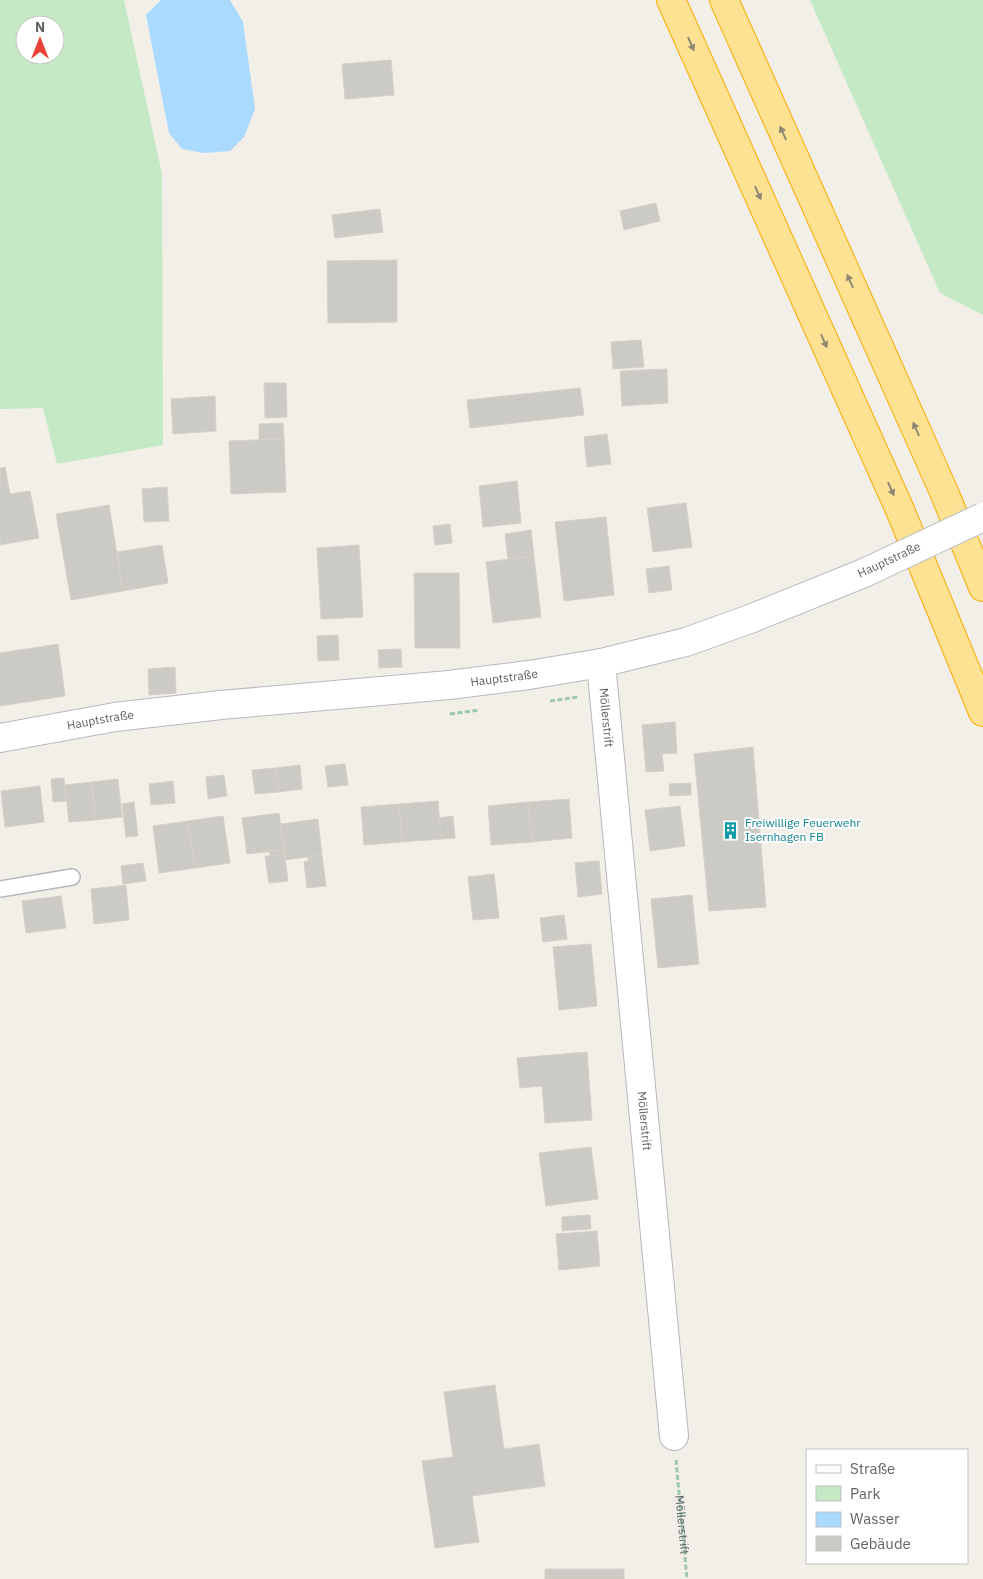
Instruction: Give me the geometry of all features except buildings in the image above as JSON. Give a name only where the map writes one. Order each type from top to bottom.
[{"type":"highway","points":[[671,0],[900,510],[983,712]]},
{"type":"highway","points":[[724,0],[944,492],[983,587]]},
{"type":"main road","name":"Hauptstraße","points":[[0,738],[115,717],[228,704],[449,685],[529,675],[601,663],[686,642],[750,620],[864,573],[983,517]]},
{"type":"main road","name":"Möllerstrift","points":[[601,663],[674,1436]]},
{"type":"lane","points":[[0,889],[72,877]]},
{"type":"path","name":"Möllerstrift","points":[[674,1436],[687,1579]]},
{"type":"green space","points":[[0,0],[124,0],[162,174],[163,445],[57,464],[43,408],[0,409]]},
{"type":"green space","points":[[810,0],[983,0],[983,315],[940,293]]},
{"type":"water","points":[[161,0],[230,0],[243,22],[255,109],[244,137],[230,151],[204,153],[182,149],[169,133],[146,15]]},
{"type":"place","name":"Freiwillige Feuerwehr Isernhagen FB","points":[[731,830]]}]
